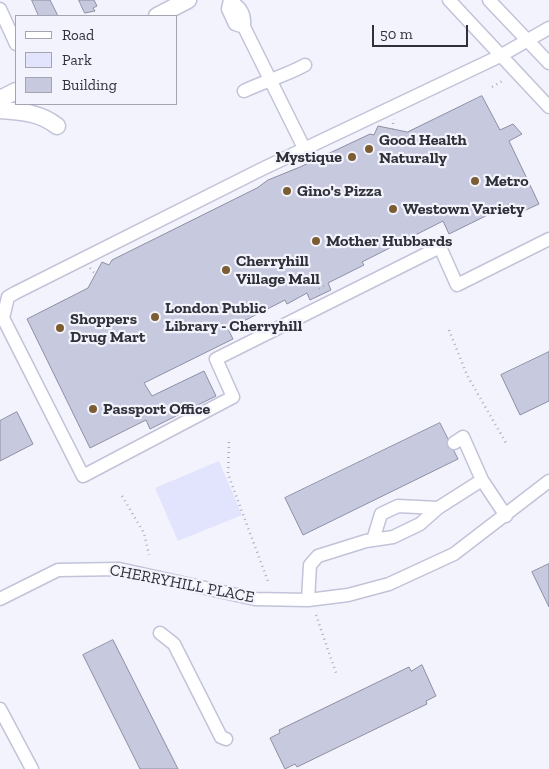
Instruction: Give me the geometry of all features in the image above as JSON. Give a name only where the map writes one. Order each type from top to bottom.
[{"type":"main road","points":[[159,15],[188,0]]},
{"type":"main road","points":[[0,99],[15,92]]},
{"type":"main road","points":[[0,110],[34,113],[45,117],[57,126]]},
{"type":"street","points":[[230,0],[228,9],[235,24],[244,27],[304,148]]},
{"type":"street","points":[[448,0],[549,107]]},
{"type":"street","points":[[489,0],[549,63]]},
{"type":"street","points":[[0,10],[15,42]]},
{"type":"street","points":[[549,28],[500,56],[304,148],[109,244],[8,297],[3,318],[83,476],[233,397],[216,358],[440,247],[457,285],[549,240]]},
{"type":"street","points":[[244,91],[269,80],[283,77],[306,65]]},
{"type":"street","points":[[454,442],[463,437],[482,480],[506,516]]},
{"type":"street","points":[[308,600],[310,565],[318,556],[373,540],[393,537],[420,524],[438,508],[482,480]]},
{"type":"street","name":"CHERRYHILL PLACE","points":[[0,600],[58,570],[119,569],[255,599],[308,600],[348,595],[389,584],[454,554],[506,516],[549,481]]},
{"type":"street","points":[[373,540],[381,514],[398,506],[438,508]]},
{"type":"street","points":[[160,633],[174,644],[179,668],[204,716],[221,737],[226,739]]},
{"type":"street","points":[[0,709],[32,769]]},
{"type":"path","points":[[492,87],[504,80]]},
{"type":"path","points":[[319,289],[326,285]]},
{"type":"path","points":[[449,330],[467,375],[506,443]]},
{"type":"path","points":[[228,442],[228,474],[269,584]]},
{"type":"path","points":[[122,496],[144,533],[149,556]]},
{"type":"path","points":[[316,615],[336,674]]},
{"type":"green space","points":[[219,461],[242,515],[178,541],[155,488]]},
{"type":"building","points":[[32,0],[50,0],[58,15],[39,15]]},
{"type":"building","points":[[79,0],[94,0],[97,6],[93,8],[95,11],[85,13]]},
{"type":"building","name":"Cherryhill Village Mall","points":[[482,96],[500,130],[513,124],[522,134],[509,141],[539,204],[517,214],[512,203],[449,234],[443,221],[362,262],[364,265],[328,283],[331,290],[310,300],[307,293],[287,304],[285,300],[228,329],[233,339],[144,383],[152,396],[204,371],[216,396],[150,429],[146,420],[90,448],[27,319],[88,288],[102,262],[109,265],[112,260],[257,188],[268,180],[370,134],[374,135],[378,126],[407,132]]},
{"type":"building","points":[[549,352],[549,401],[520,415],[501,375]]},
{"type":"building","points":[[17,412],[33,444],[0,461],[0,421]]},
{"type":"building","points":[[440,423],[458,459],[303,535],[285,498]]},
{"type":"building","points":[[549,564],[549,607],[532,572]]},
{"type":"building","points":[[113,640],[178,769],[140,769],[83,655]]},
{"type":"building","points":[[422,665],[436,696],[426,701],[427,704],[297,767],[295,764],[285,769],[270,738],[280,733],[279,730],[409,667],[411,671]]},
{"type":"place","name":"Good Health Naturally","points":[[369,149]]},
{"type":"place","name":"Mystique","points":[[352,157]]},
{"type":"place","name":"Metro","points":[[475,181]]},
{"type":"place","name":"Gino's Pizza","points":[[287,191]]},
{"type":"place","name":"Westown Variety","points":[[393,209]]},
{"type":"place","name":"Mother Hubbards","points":[[316,241]]},
{"type":"place","name":"Cherryhill Village Mall","points":[[226,270]]},
{"type":"place","name":"London Public Library - Cherryhill","points":[[155,317]]},
{"type":"place","name":"Shoppers Drug Mart","points":[[60,328]]},
{"type":"place","name":"Passport Office","points":[[93,409]]}]
